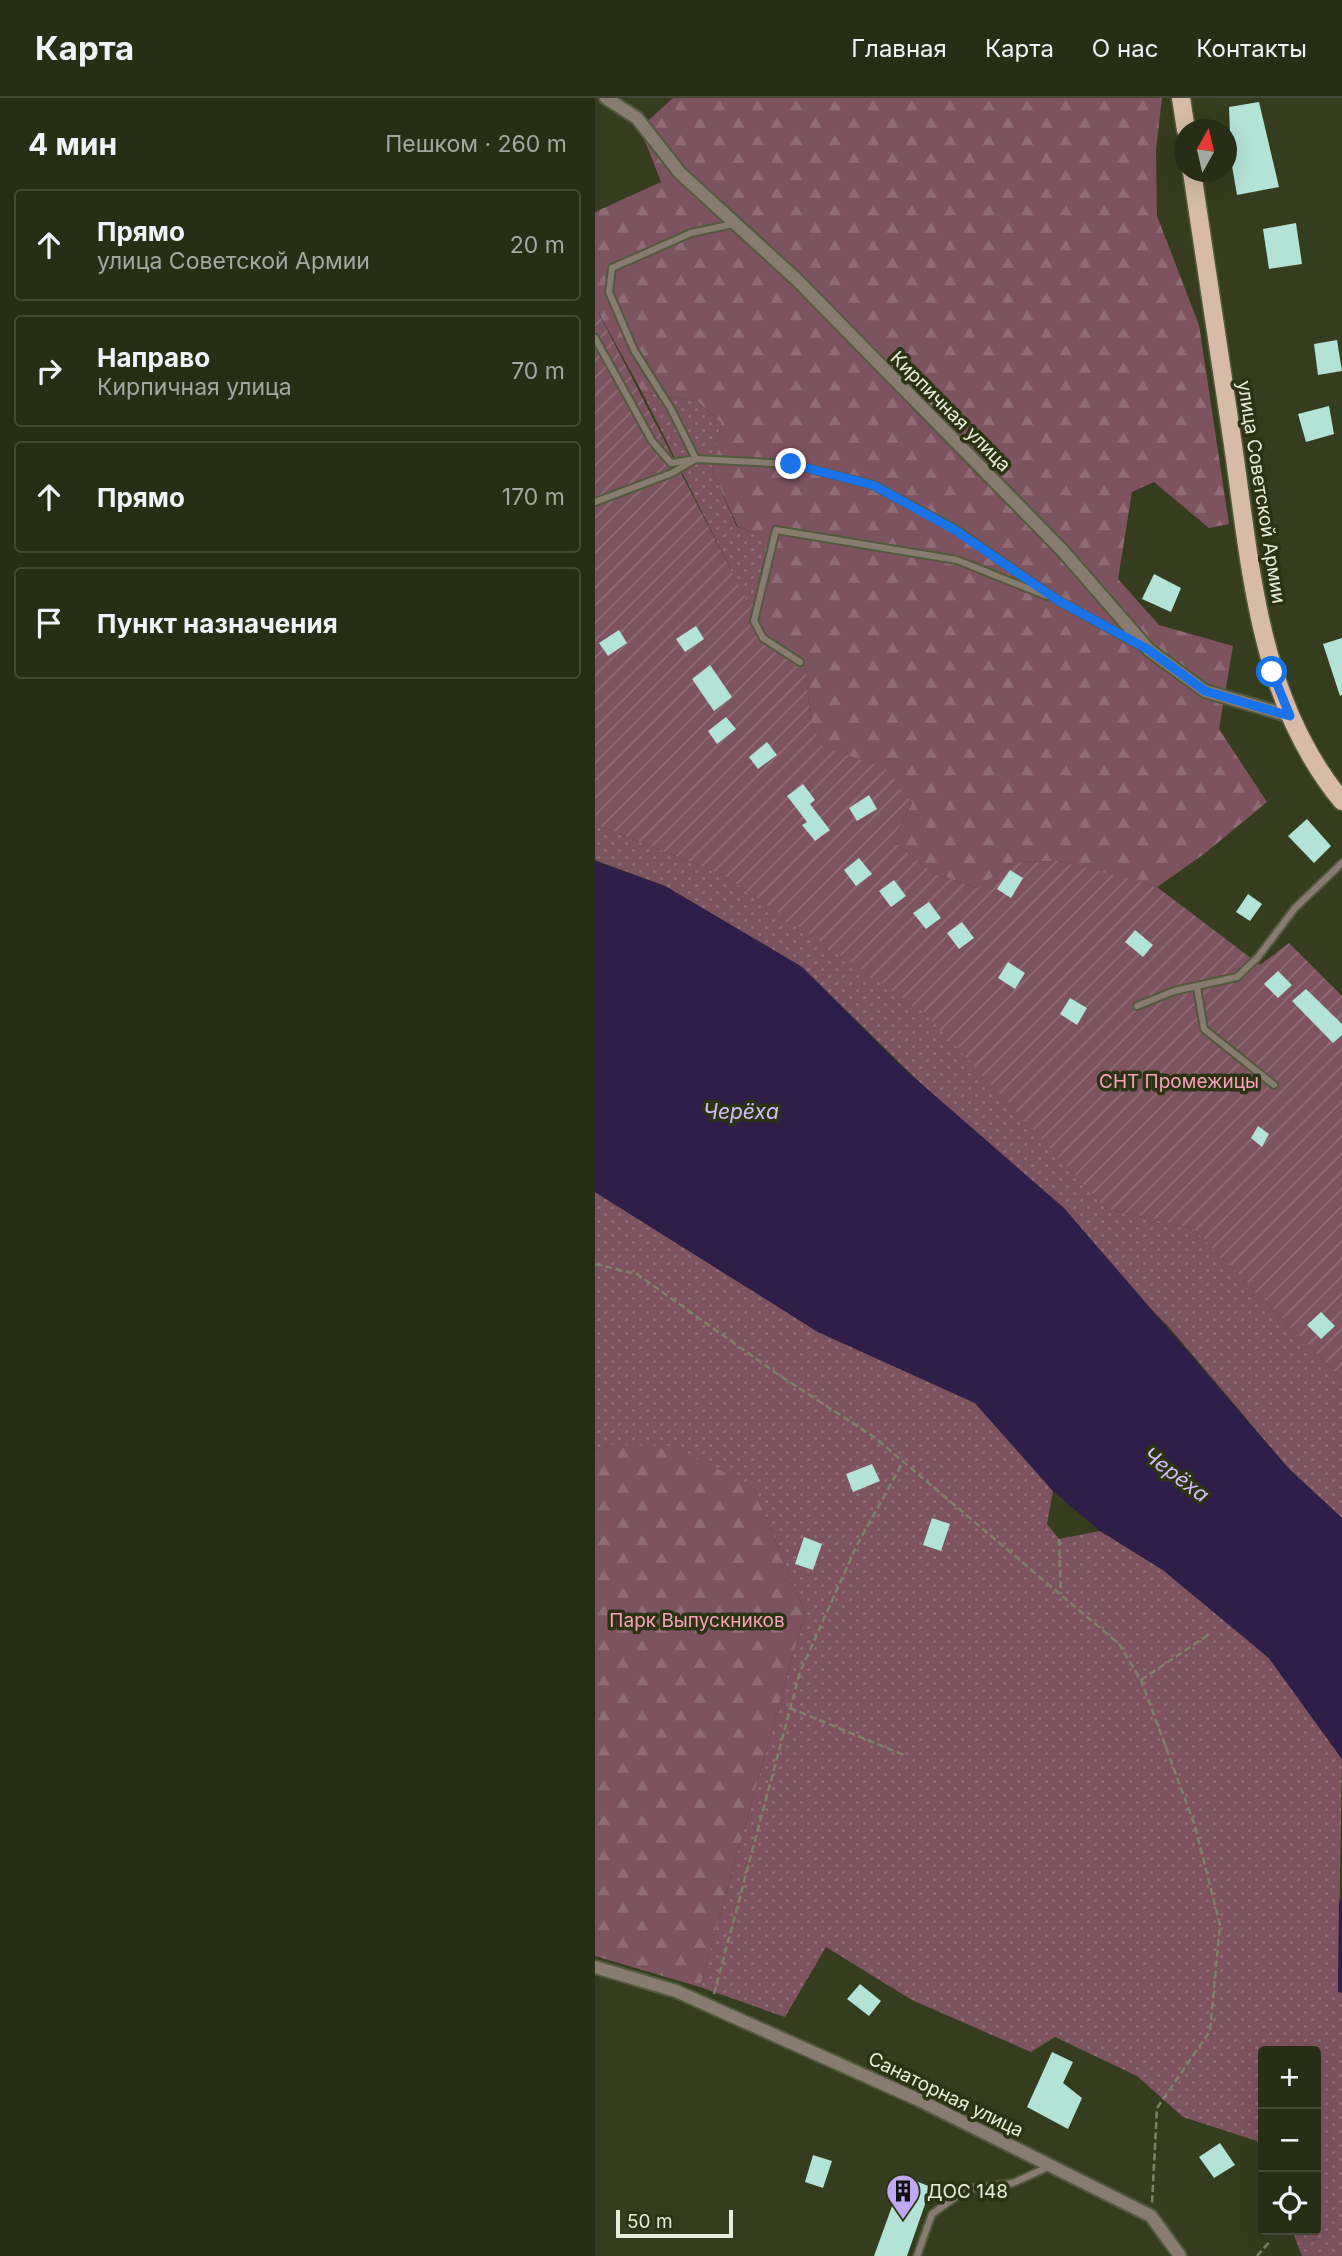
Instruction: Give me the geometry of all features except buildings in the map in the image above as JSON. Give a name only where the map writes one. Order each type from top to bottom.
[{"type":"main road","points":[[1181,98],[1184,119]]},
{"type":"main road","name":"улица Советской Армии","points":[[1193,182],[1252,578],[1272,672],[1302,745],[1338,790]]},
{"type":"street","name":"Кирпичная улица","points":[[606,98],[637,117],[680,173],[797,280],[1062,550],[1149,650],[1205,691],[1290,716]]},
{"type":"street","name":"Санаторная улица","points":[[595,1967],[676,1991],[919,2100],[1151,2216],[1180,2256]]},
{"type":"lane","points":[[695,459],[671,409],[634,350],[609,292],[612,268],[691,233],[735,223]]},
{"type":"lane","points":[[595,338],[652,442],[671,463],[695,459],[791,464],[873,485],[955,530],[1059,601],[1149,650]]},
{"type":"lane","points":[[595,502],[672,473],[695,459]]},
{"type":"lane","points":[[800,662],[763,638],[754,621],[776,530],[957,559],[1059,601]]},
{"type":"lane","points":[[1137,1006],[1174,991],[1237,977],[1258,957],[1295,908],[1342,863]]},
{"type":"lane","points":[[1198,987],[1204,1029],[1274,1085]]},
{"type":"lane","points":[[917,2256],[932,2214],[967,2189],[1013,2183],[1050,2166]]},
{"type":"path","points":[[595,1264],[638,1274],[776,1373],[874,1437],[1119,1644],[1141,1680],[1195,1826],[1220,1925],[1210,2031],[1157,2108],[1151,2216]]},
{"type":"path","points":[[711,2007],[800,1672],[857,1545],[903,1462]]},
{"type":"path","points":[[1059,1539],[1061,1594]]},
{"type":"path","points":[[1141,1680],[1208,1635]]},
{"type":"path","points":[[790,1708],[904,1755]]},
{"type":"path","points":[[1257,2256],[1271,2240]]},
{"type":"green space","points":[[673,98],[1162,98],[1156,150],[1157,216],[1199,325],[1229,524],[1209,528],[1154,482],[1132,492],[1118,579],[1159,625],[1233,646],[1219,729],[1267,802],[1204,854],[1157,887],[1059,861],[1014,862],[977,888],[933,873],[892,840],[912,803],[884,768],[823,748],[811,723],[805,666],[765,636],[757,622],[775,541],[738,527],[712,471],[721,423],[697,401],[642,392],[595,306],[595,212],[661,182],[640,128]]},
{"type":"green space","name":"СНТ Промежицы","points":[[595,306],[765,636],[805,666],[811,723],[823,747],[885,768],[912,803],[892,840],[933,873],[977,888],[1014,862],[1059,861],[1157,887],[1260,965],[1289,943],[1342,996],[1342,1379],[1194,1229],[1105,1208],[925,1013],[723,875],[595,824]]},
{"type":"green space","points":[[642,392],[697,401],[721,423],[712,471],[737,527],[775,540],[757,622]]},
{"type":"green space","points":[[595,824],[723,875],[926,1013],[1105,1208],[1194,1229],[1342,1379],[1342,1518],[1289,1469],[1169,1327],[802,967],[665,886],[595,860]]},
{"type":"green space","points":[[595,1192],[818,1332],[975,1403],[1053,1491],[1047,1524],[1059,1539],[1100,1531],[1163,1570],[1269,1658],[1342,1759],[1338,1991],[1342,1993],[1342,2256],[1302,2256],[1294,2235],[1321,2235],[1321,2046],[1258,2046],[1258,2144],[1257,2141],[1183,2117],[1137,2076],[1055,2037],[1031,2052],[912,2000],[826,1947],[785,2017],[700,1987],[805,1612],[753,1487],[612,1445],[595,1451]]},
{"type":"green space","name":"Парк Выпускников","points":[[612,1445],[671,1446],[753,1487],[805,1612],[700,1987],[595,1956],[595,1451]]},
{"type":"water","name":"Черёха","points":[[595,861],[665,886],[802,967],[901,1066],[1064,1208],[1289,1469],[1342,1518],[1342,1759],[1269,1658],[1163,1570],[1100,1531],[1053,1491],[975,1403],[818,1332],[595,1192]]},
{"type":"water","points":[[1342,1898],[1342,1993],[1338,1992],[1339,1902]]},
{"type":"place","name":"ДОС 148","points":[[903,2221]]},
{"type":"route","points":[[791,464],[873,485],[955,530],[1059,601],[1149,650],[1205,691],[1290,716],[1272,672]]}]
